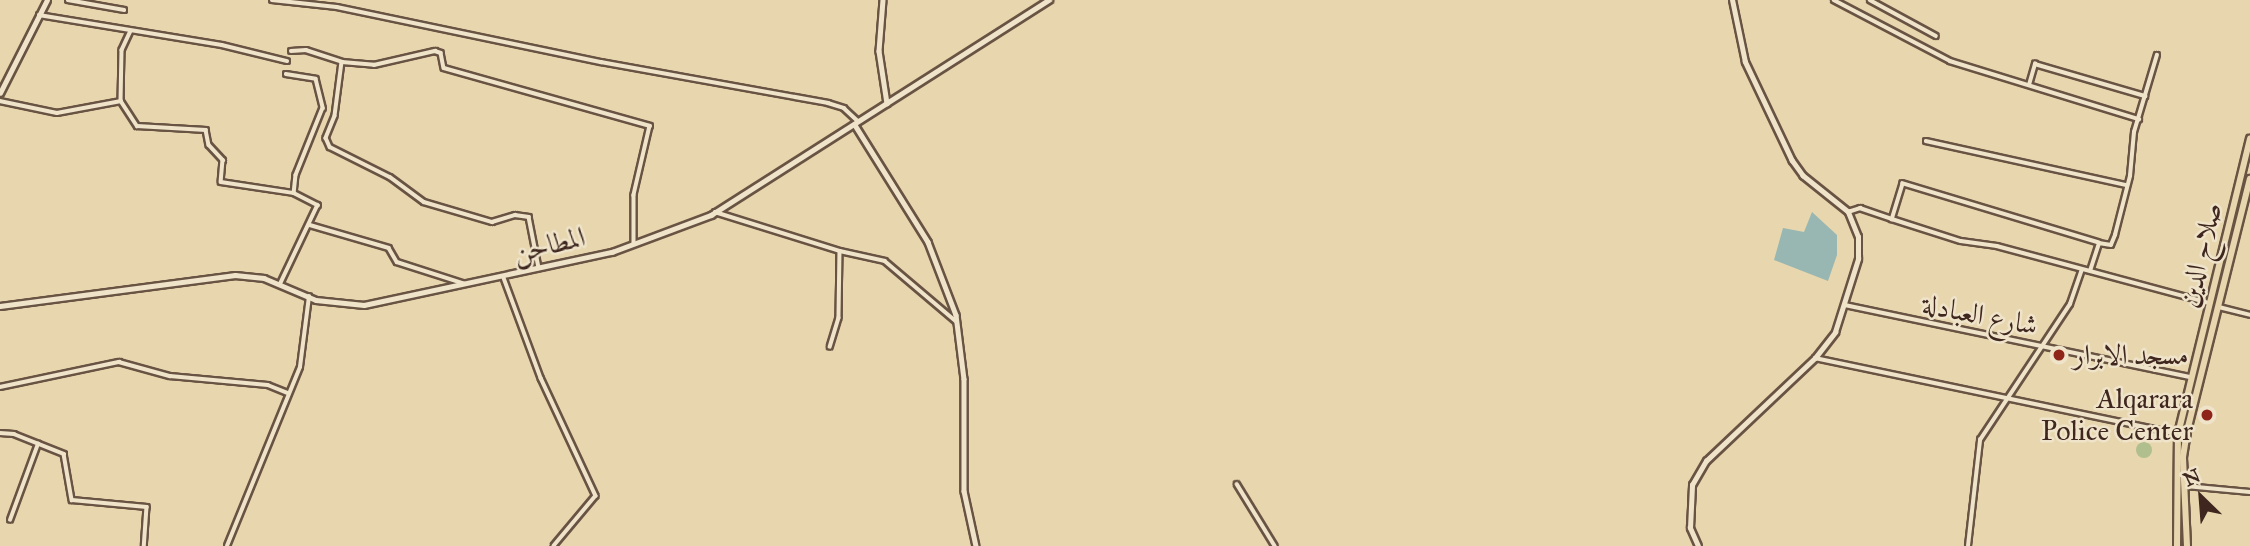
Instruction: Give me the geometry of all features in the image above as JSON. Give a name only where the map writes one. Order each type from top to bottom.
[{"type":"highway","name":"صلاح الدين","points":[[2177,546],[2178,434],[2250,139]]},
{"type":"highway","name":"صلاح الدين","points":[[2187,546],[2183,486],[2187,431],[2250,179]]},
{"type":"highway","points":[[2200,341],[2208,344]]},
{"type":"highway","points":[[2194,361],[2203,363]]},
{"type":"main road","points":[[0,93],[47,0]]},
{"type":"main road","points":[[882,0],[879,51],[887,103]]},
{"type":"main road","name":"المطاحن","points":[[0,306],[227,275],[281,283],[309,297],[364,305],[504,278],[634,242],[715,212],[1049,0]]},
{"type":"main road","points":[[1698,546],[1689,510],[1692,485],[1706,461],[1815,358],[1835,332],[1858,259],[1858,237],[1849,212],[1803,176],[1791,161],[1745,62],[1732,0]]},
{"type":"main road","points":[[857,124],[928,242],[957,322],[964,379],[964,491],[976,546]]},
{"type":"street","points":[[68,0],[124,10]]},
{"type":"street","points":[[272,0],[337,7],[601,62],[828,103],[844,108],[857,124]]},
{"type":"street","points":[[1834,0],[1950,61],[2139,119]]},
{"type":"street","points":[[1870,0],[1936,36]]},
{"type":"street","points":[[39,15],[287,61]]},
{"type":"street","points":[[131,31],[122,50],[121,101],[137,126],[207,131],[207,142],[223,160],[221,183],[294,193],[318,205],[281,283]]},
{"type":"street","points":[[291,51],[306,50],[341,62],[374,65],[438,51],[444,68],[650,126],[634,195],[634,242]]},
{"type":"street","points":[[1892,219],[1903,184],[2111,246],[2139,119],[2157,55]]},
{"type":"street","points":[[341,62],[335,116],[326,138],[330,147],[390,177],[425,202],[492,222],[515,215],[529,217],[539,268]]},
{"type":"street","points":[[2029,85],[2035,64],[2145,96]]},
{"type":"street","points":[[286,74],[316,79],[323,108],[296,175],[294,193]]},
{"type":"street","points":[[0,101],[57,113],[121,101]]},
{"type":"street","points":[[1926,141],[2126,185]]},
{"type":"street","points":[[1849,212],[1860,208],[1892,219],[2210,303]]},
{"type":"street","points":[[715,212],[840,251],[860,252],[885,261],[957,322]]},
{"type":"street","points":[[310,225],[389,248],[397,262],[466,284]]},
{"type":"street","points":[[2090,272],[2099,243]]},
{"type":"street","points":[[830,347],[839,318],[840,251]]},
{"type":"street","points":[[1968,546],[1980,440],[2009,400],[2021,373],[2043,346],[2070,304],[2082,270]]},
{"type":"street","points":[[504,278],[541,378],[596,496],[554,546]]},
{"type":"street","points":[[227,546],[304,354],[309,297]]},
{"type":"street","name":"شارع العبادلة","points":[[1845,305],[2190,377]]},
{"type":"street","points":[[2217,307],[2250,315]]},
{"type":"street","points":[[1815,358],[2178,434]]},
{"type":"street","points":[[0,387],[119,362],[170,376],[268,385],[288,393]]},
{"type":"street","points":[[0,433],[38,444],[65,456],[72,500],[147,507],[144,546]]},
{"type":"street","points":[[10,520],[38,444]]},
{"type":"street","points":[[1237,484],[1275,546]]},
{"type":"street","points":[[2183,486],[2250,492]]},
{"type":"green space","points":[[2144,442],[2150,444],[2150,456],[2144,458],[2138,456],[2136,450],[2138,444]]},
{"type":"water","points":[[1812,212],[1837,235],[1837,255],[1828,281],[1774,260],[1783,228],[1804,232]]},
{"type":"place","name":"مسجد الابرار","points":[[2059,355]]},
{"type":"place","name":"Alqarara Police Center","points":[[2207,415]]}]
